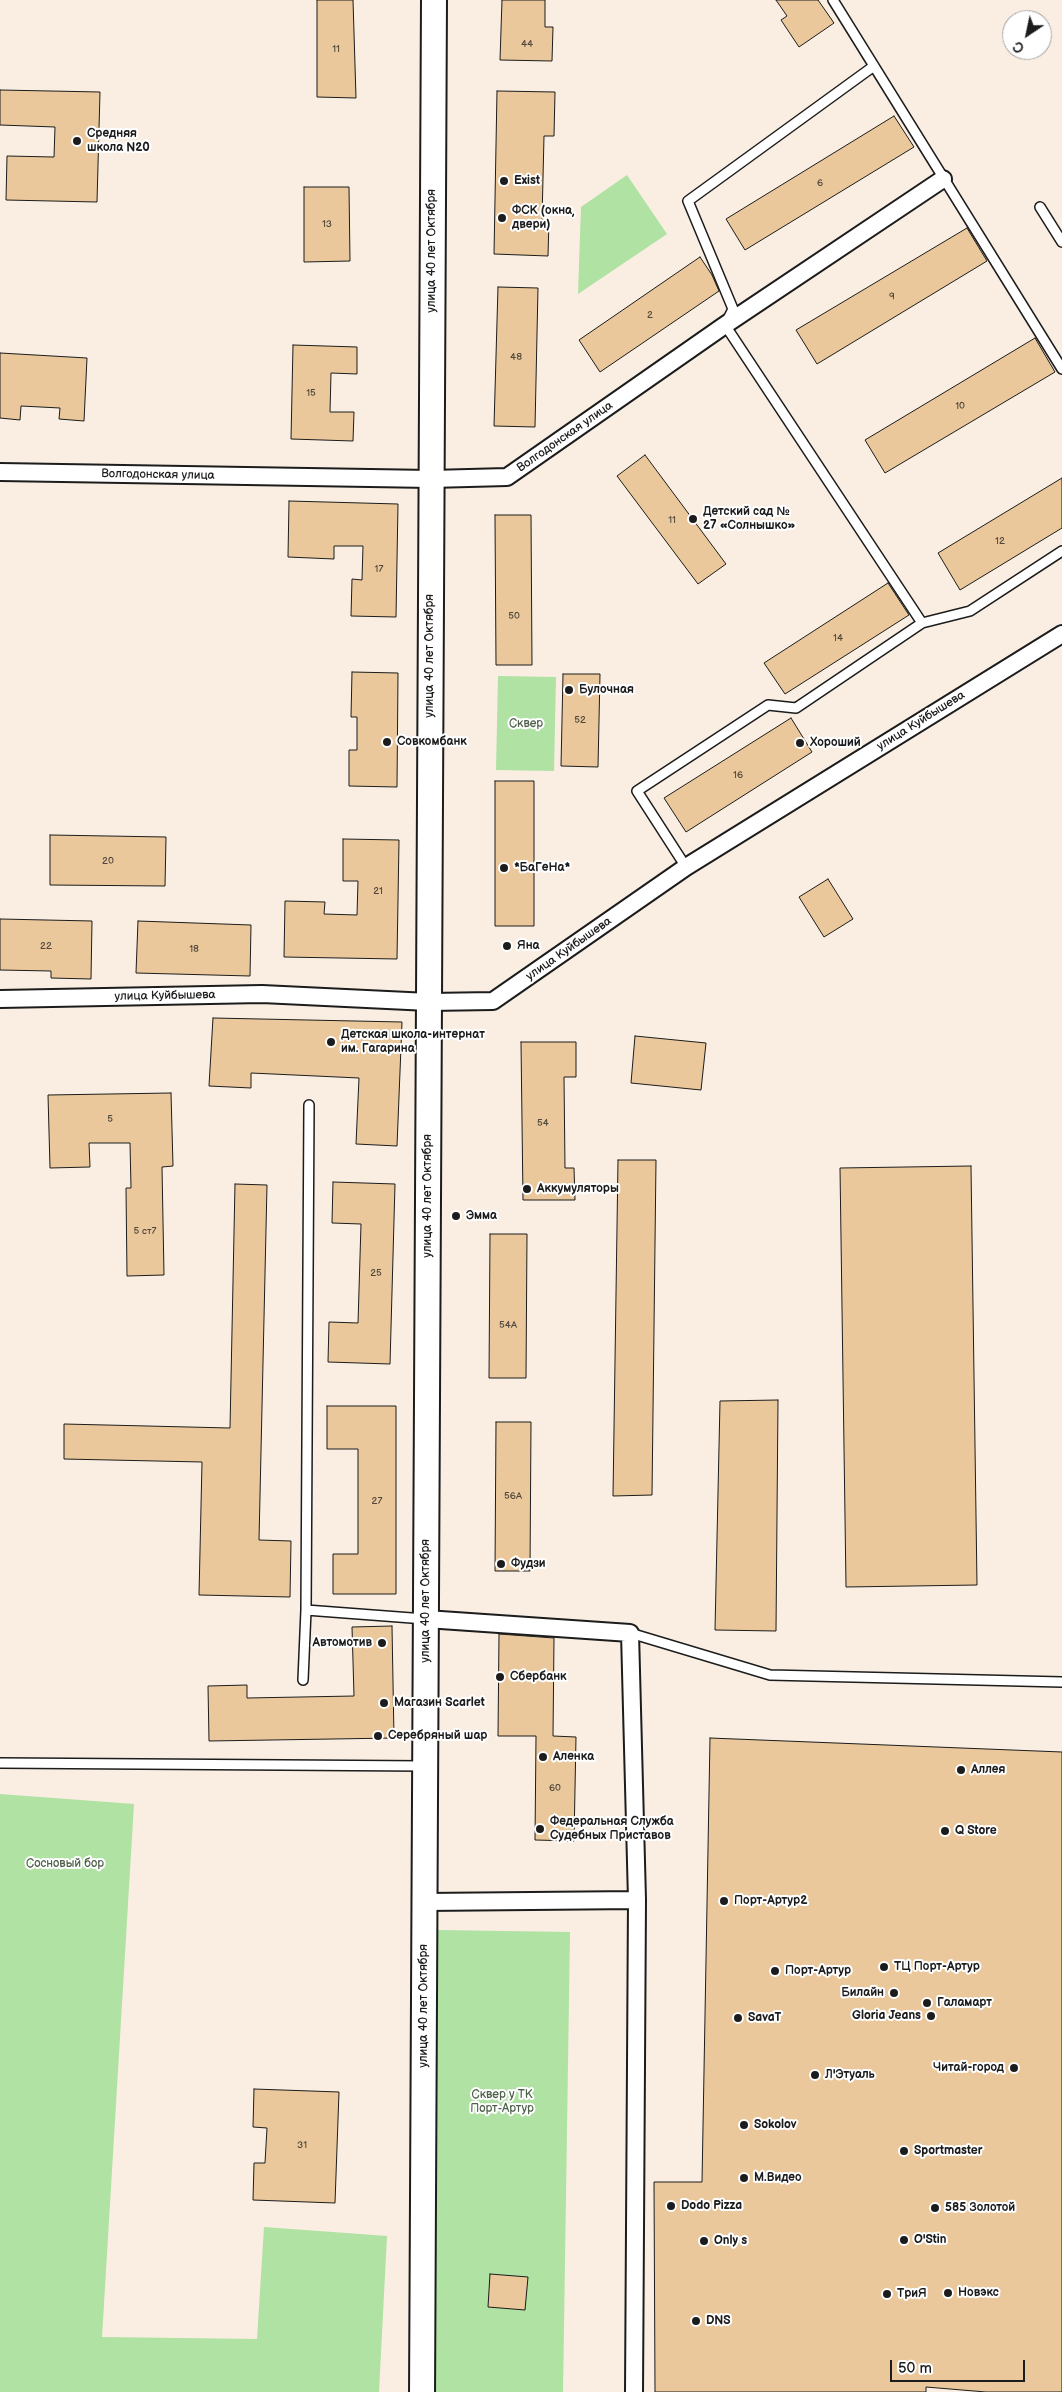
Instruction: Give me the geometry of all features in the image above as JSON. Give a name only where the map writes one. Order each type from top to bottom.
[{"type":"main road","name":"улица 40 лет Октября","points":[[422,2392],[434,0]]},
{"type":"street","name":"Волгодонская улица","points":[[0,472],[431,479],[507,477],[725,325],[943,179]]},
{"type":"street","name":"улица Куйбышева","points":[[0,999],[262,994],[429,1002],[493,1001],[686,867],[1062,634]]},
{"type":"street","points":[[426,1619],[630,1633],[637,1900],[634,2392]]},
{"type":"street","points":[[424,1902],[637,1900]]},
{"type":"lane","points":[[834,0],[1062,369]]},
{"type":"lane","points":[[874,66],[688,201],[733,309],[725,325],[922,623]]},
{"type":"lane","points":[[1040,207],[1062,242]]},
{"type":"lane","points":[[686,867],[637,791],[768,705],[796,708],[922,623],[970,611],[1062,551]]},
{"type":"lane","points":[[303,1680],[306,1610],[310,1105]]},
{"type":"lane","points":[[306,1610],[426,1619]]},
{"type":"lane","points":[[630,1633],[770,1675],[1062,1682]]},
{"type":"lane","points":[[0,1763],[425,1766]]},
{"type":"green space","points":[[627,175],[667,234],[578,294],[581,207]]},
{"type":"green space","name":"Сквер","points":[[498,676],[556,677],[554,771],[496,770]]},
{"type":"green space","name":"Сосновый бор","points":[[0,1794],[134,1804],[102,2337],[257,2339],[264,2227],[387,2236],[379,2392],[0,2392]]},
{"type":"green space","name":"Сквер у ТК Порт-Артур","points":[[437,1930],[570,1932],[563,2392],[435,2392]]},
{"type":"building","points":[[317,0],[353,0],[356,98],[317,97]]},
{"type":"building","points":[[502,0],[545,0],[545,27],[553,27],[552,61],[500,60]]},
{"type":"building","points":[[776,0],[818,0],[834,23],[799,47],[781,20],[787,16]]},
{"type":"building","name":"Средняя школа N20","points":[[0,90],[100,92],[97,202],[6,200],[7,156],[54,157],[55,127],[0,125]]},
{"type":"building","points":[[497,91],[555,92],[554,136],[544,136],[542,220],[549,220],[548,256],[494,254]]},
{"type":"building","points":[[894,116],[914,147],[745,250],[726,219]]},
{"type":"building","points":[[304,187],[349,187],[350,261],[304,262]]},
{"type":"building","points":[[967,228],[987,261],[817,364],[796,330]]},
{"type":"building","points":[[700,257],[712,275],[719,291],[600,372],[579,340]]},
{"type":"building","points":[[498,287],[538,288],[535,427],[494,426]]},
{"type":"building","points":[[1035,338],[1055,372],[885,473],[865,440]]},
{"type":"building","points":[[293,345],[357,347],[357,374],[331,373],[330,412],[354,412],[353,441],[291,439]]},
{"type":"building","points":[[0,353],[87,358],[84,421],[59,419],[60,408],[21,406],[20,420],[0,418]]},
{"type":"building","points":[[645,455],[726,564],[698,584],[617,476]]},
{"type":"building","points":[[1062,478],[1062,528],[960,590],[938,553]]},
{"type":"building","points":[[289,501],[398,504],[396,617],[351,616],[352,579],[362,580],[363,546],[334,546],[334,559],[288,557]]},
{"type":"building","points":[[495,515],[531,515],[532,665],[496,665]]},
{"type":"building","points":[[888,583],[909,615],[785,694],[764,663]]},
{"type":"building","points":[[352,672],[398,673],[397,787],[349,786],[349,750],[357,750],[357,717],[351,717]]},
{"type":"building","points":[[563,674],[600,674],[598,767],[561,766]]},
{"type":"building","points":[[791,718],[812,752],[686,832],[664,798]]},
{"type":"building","points":[[495,781],[534,781],[534,926],[495,926]]},
{"type":"building","points":[[50,835],[166,837],[165,886],[50,885]]},
{"type":"building","points":[[343,839],[399,840],[397,959],[284,957],[285,901],[325,902],[324,914],[357,915],[358,881],[343,881]]},
{"type":"building","points":[[828,879],[853,919],[824,937],[799,897]]},
{"type":"building","points":[[0,919],[92,921],[91,979],[51,978],[51,971],[0,970]]},
{"type":"building","points":[[138,921],[251,925],[250,976],[136,973]]},
{"type":"building","points":[[213,1018],[402,1022],[397,1146],[356,1144],[359,1078],[251,1073],[251,1088],[209,1086]]},
{"type":"building","points":[[635,1036],[706,1043],[701,1090],[631,1083]]},
{"type":"building","points":[[521,1042],[576,1042],[576,1077],[564,1077],[565,1168],[574,1168],[575,1200],[523,1200]]},
{"type":"building","points":[[171,1093],[173,1166],[162,1167],[164,1275],[127,1276],[126,1188],[131,1188],[130,1143],[89,1143],[90,1167],[50,1168],[48,1095]]},
{"type":"building","points":[[618,1160],[656,1160],[652,1495],[613,1496]]},
{"type":"building","points":[[971,1166],[977,1585],[846,1587],[840,1168]]},
{"type":"building","points":[[333,1182],[395,1184],[390,1364],[328,1362],[329,1322],[358,1323],[361,1224],[332,1223]]},
{"type":"building","points":[[235,1184],[267,1185],[259,1540],[291,1541],[290,1597],[199,1595],[202,1462],[64,1459],[64,1424],[230,1428]]},
{"type":"building","points":[[490,1234],[527,1234],[526,1378],[489,1378]]},
{"type":"building","points":[[778,1400],[776,1631],[715,1630],[720,1401]]},
{"type":"building","points":[[327,1406],[396,1406],[396,1594],[333,1594],[333,1554],[358,1554],[358,1449],[327,1449]]},
{"type":"building","points":[[496,1422],[531,1422],[530,1571],[495,1571]]},
{"type":"building","points":[[392,1626],[394,1738],[209,1741],[208,1686],[247,1685],[247,1698],[354,1696],[352,1627]]},
{"type":"building","points":[[499,1634],[554,1638],[553,1736],[576,1737],[574,1841],[535,1840],[536,1736],[498,1736]]},
{"type":"building","name":"ТЦ Порт-Артур","points":[[710,1738],[1062,1752],[1062,2392],[986,2392],[926,2387],[926,2392],[655,2392],[654,2182],[702,2182]]},
{"type":"building","points":[[254,2089],[339,2092],[335,2203],[253,2200],[254,2163],[265,2163],[267,2128],[253,2127]]},
{"type":"building","points":[[490,2274],[528,2277],[525,2310],[488,2307]]},
{"type":"place","name":"Средняя школа N20","points":[[77,141]]},
{"type":"place","name":"Exist","points":[[504,181]]},
{"type":"place","name":"ФСК (окна, двери)","points":[[502,218]]},
{"type":"place","name":"Детский сад № 27 «Солнышко»","points":[[693,519]]},
{"type":"place","name":"Булочная","points":[[569,690]]},
{"type":"place","name":"Совкомбанк","points":[[387,742]]},
{"type":"place","name":"Хороший","points":[[800,743]]},
{"type":"place","name":"*БаГеНа*","points":[[504,868]]},
{"type":"place","name":"Яна","points":[[507,946]]},
{"type":"place","name":"Детская школа-интернат им. Гагарина","points":[[331,1042]]},
{"type":"place","name":"Аккумуляторы","points":[[527,1189]]},
{"type":"place","name":"Эмма","points":[[456,1216]]},
{"type":"place","name":"Фудзи","points":[[501,1564]]},
{"type":"place","name":"Автомотив","points":[[382,1643]]},
{"type":"place","name":"Сбербанк","points":[[500,1677]]},
{"type":"place","name":"Магазин Scarlet","points":[[384,1703]]},
{"type":"place","name":"Серебряный шар","points":[[378,1736]]},
{"type":"place","name":"Аленка","points":[[543,1757]]},
{"type":"place","name":"Аллея","points":[[961,1770]]},
{"type":"place","name":"Федеральная Служба Судебных Приставов","points":[[540,1829]]},
{"type":"place","name":"Q Store","points":[[945,1831]]},
{"type":"place","name":"Порт-Артур2","points":[[724,1901]]},
{"type":"place","name":"ТЦ Порт-Артур","points":[[884,1967]]},
{"type":"place","name":"Порт-Артур","points":[[775,1971]]},
{"type":"place","name":"Билайн","points":[[894,1993]]},
{"type":"place","name":"Галамарт","points":[[927,2003]]},
{"type":"place","name":"Gloria Jeans","points":[[931,2016]]},
{"type":"place","name":"SavaT","points":[[738,2018]]},
{"type":"place","name":"Читай-город","points":[[1014,2068]]},
{"type":"place","name":"Л'Этуаль","points":[[815,2075]]},
{"type":"place","name":"Sokolov","points":[[744,2125]]},
{"type":"place","name":"Sportmaster","points":[[904,2151]]},
{"type":"place","name":"М.Видео","points":[[744,2178]]},
{"type":"place","name":"Dodo Pizza","points":[[671,2206]]},
{"type":"place","name":"585 Золотой","points":[[935,2208]]},
{"type":"place","name":"O'Stin","points":[[904,2240]]},
{"type":"place","name":"Only s","points":[[704,2241]]},
{"type":"place","name":"Новэкс","points":[[948,2293]]},
{"type":"place","name":"ТриЯ","points":[[887,2294]]},
{"type":"place","name":"DNS","points":[[696,2321]]}]
